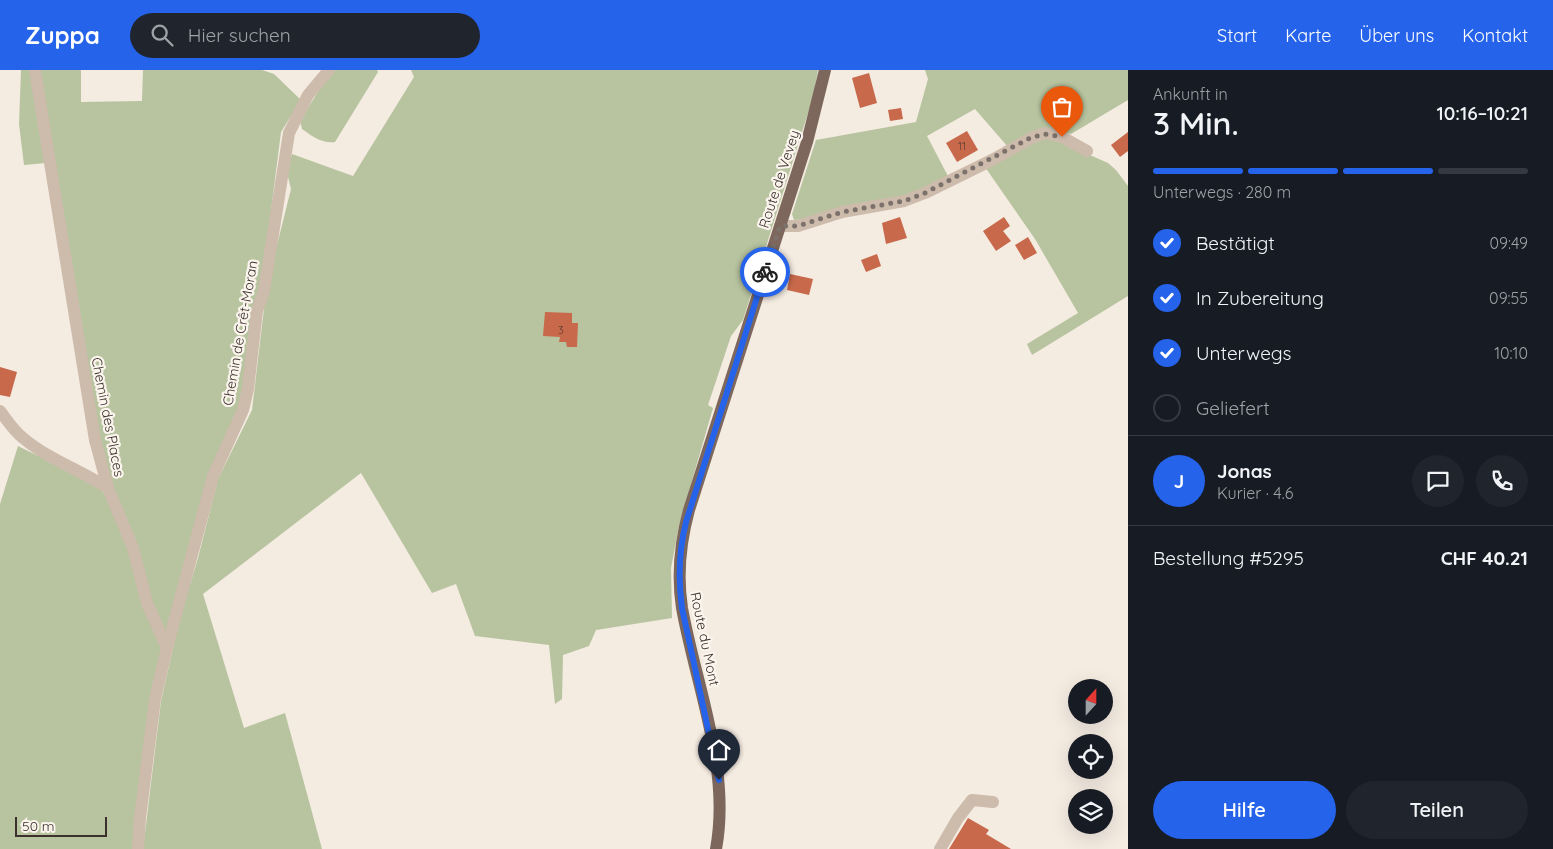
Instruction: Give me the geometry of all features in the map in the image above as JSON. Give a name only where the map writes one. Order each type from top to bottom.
[{"type":"main road","name":"Route de Vevey","points":[[740,352],[808,142],[825,70]]},
{"type":"main road","name":"Route du Mont","points":[[716,849],[720,817],[719,780],[682,608],[679,584],[680,558],[686,522],[740,352]]},
{"type":"street","name":"Chemin des Places","points":[[35,70],[93,430],[108,488],[132,548],[147,603],[167,648]]},
{"type":"street","name":"Chemin de Crêt-Moran","points":[[167,648],[213,476],[244,403],[257,310],[264,291],[289,132],[308,95],[328,70]]},
{"type":"street","points":[[780,226],[798,226],[842,212],[904,201],[925,193],[1030,138],[1045,134],[1062,137],[1087,151]]},
{"type":"street","points":[[0,411],[22,437],[44,453],[87,474],[108,488]]},
{"type":"street","points":[[138,849],[140,818],[155,699],[167,648]]},
{"type":"street","points":[[940,849],[958,818],[972,800],[993,802]]},
{"type":"green space","points":[[21,70],[32,70],[46,163],[24,165],[19,124]]},
{"type":"green space","points":[[38,70],[81,70],[81,102],[142,101],[143,70],[262,70],[274,74],[301,100],[281,132],[263,274],[238,414],[166,635],[154,611],[125,534],[96,429]]},
{"type":"green space","points":[[335,70],[377,70],[378,72],[335,142],[326,142],[317,139],[302,129],[300,121],[324,82]]},
{"type":"green space","points":[[411,70],[818,70],[813,97],[743,320],[731,336],[708,405],[713,408],[679,526],[671,568],[672,618],[596,630],[589,646],[563,655],[562,699],[555,704],[549,645],[475,636],[456,584],[432,593],[361,473],[203,594],[244,728],[285,713],[322,849],[143,849],[161,701],[180,617],[198,558],[218,479],[252,410],[265,300],[291,189],[287,173],[292,154],[353,176],[414,77]]},
{"type":"green space","points":[[925,70],[1128,70],[1128,100],[1071,134],[1053,130],[1008,147],[975,109],[927,136],[949,178],[912,195],[806,219],[794,220],[792,214],[816,140],[916,122],[928,79]]},
{"type":"green space","points":[[1049,137],[1108,163],[1128,186],[1128,296],[1032,355],[1027,344],[1078,313],[1035,239],[985,167],[1035,140]]},
{"type":"green space","points":[[18,446],[99,486],[108,500],[128,546],[162,648],[135,849],[0,849],[0,504]]},
{"type":"building","points":[[869,73],[877,103],[860,108],[852,78]]},
{"type":"building","points":[[901,108],[903,119],[890,121],[888,110]]},
{"type":"building","points":[[967,131],[978,150],[957,162],[946,143]]},
{"type":"building","points":[[1128,132],[1128,151],[1120,157],[1111,145]]},
{"type":"building","points":[[900,217],[907,238],[886,244],[882,223]]},
{"type":"building","points":[[1004,217],[1010,226],[1003,231],[1011,241],[996,251],[983,231]]},
{"type":"building","points":[[1028,237],[1037,253],[1024,260],[1015,245]]},
{"type":"building","points":[[877,254],[881,266],[866,272],[861,260]]},
{"type":"building","points":[[790,274],[813,279],[809,295],[787,290]]},
{"type":"building","points":[[545,312],[572,313],[572,323],[578,323],[577,347],[567,347],[566,342],[559,342],[560,337],[543,336]]},
{"type":"building","points":[[0,367],[17,372],[10,397],[0,395]]},
{"type":"building","points":[[968,818],[989,830],[986,834],[1011,849],[949,849]]},
{"type":"way so far","points":[[765,272],[780,226],[798,226],[842,212],[904,201],[925,193],[1030,138],[1045,134],[1054,134],[1062,137]]},
{"type":"route","points":[[719,780],[710,731],[682,608],[679,584],[680,558],[686,522],[765,272]]}]
